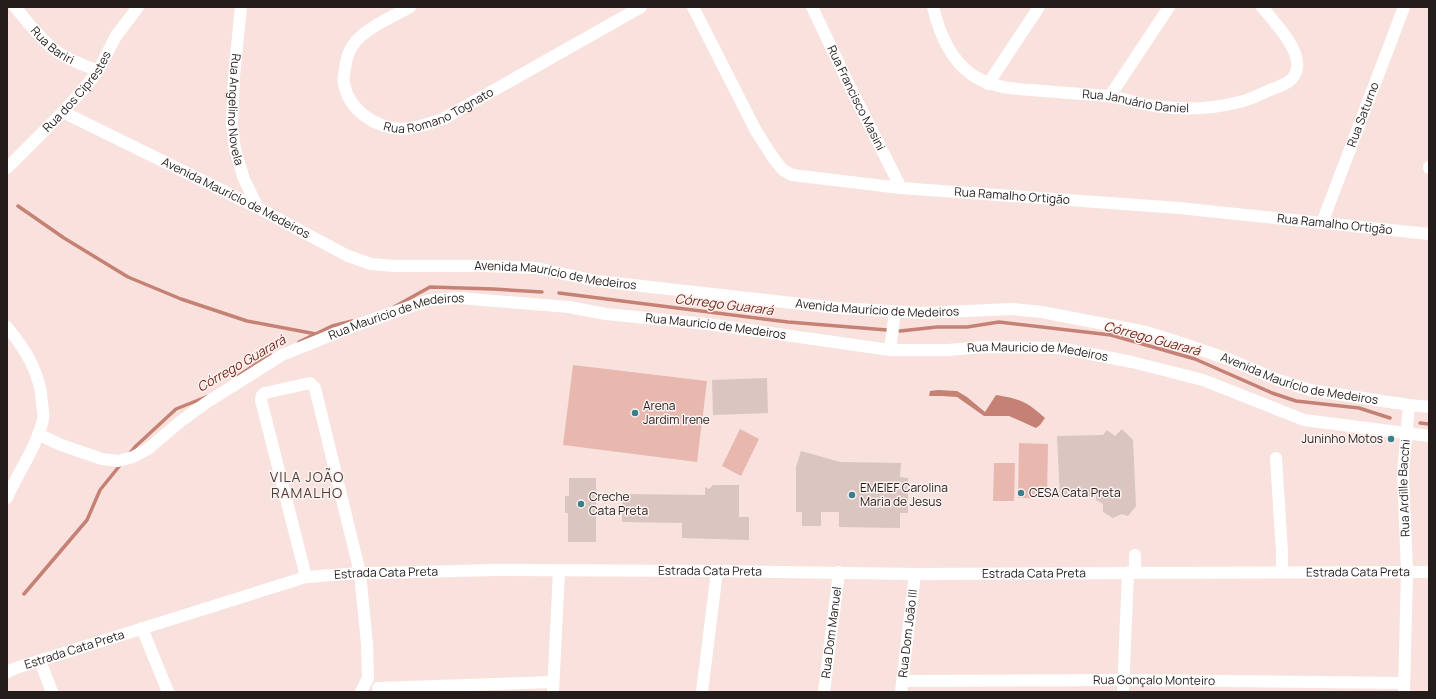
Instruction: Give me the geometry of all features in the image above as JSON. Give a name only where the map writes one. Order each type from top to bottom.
[{"type":"street","name":"Rua Bariri","points":[[15,7],[56,51],[67,58],[98,71]]},
{"type":"street","name":"Rua dos Ciprestes","points":[[7,168],[63,112],[86,86],[98,71],[116,36],[138,7]]},
{"type":"street","name":"Rua Angelino Novela","points":[[241,7],[234,76],[232,124],[235,150],[244,179],[258,208]]},
{"type":"street","name":"Rua Romano Tognato","points":[[410,7],[369,30],[355,42],[346,58],[343,82],[349,100],[362,114],[382,125],[402,128],[422,126],[443,119],[641,7]]},
{"type":"street","name":"Rua Ramalho Ortigão","points":[[693,7],[756,131],[774,159],[783,170],[792,175],[901,188],[1179,208],[1429,234]]},
{"type":"street","name":"Rua Januário Daniel","points":[[933,7],[936,21],[950,52],[958,63],[988,84],[1008,88],[1110,96],[1155,106],[1200,108],[1240,102],[1287,83],[1294,76],[1297,70],[1297,58],[1288,41],[1262,7]]},
{"type":"street","points":[[988,84],[1039,7]]},
{"type":"street","points":[[1110,96],[1170,7]]},
{"type":"street","name":"Rua Saturno","points":[[1322,223],[1404,7]]},
{"type":"street","name":"Rua Francisco Masini","points":[[815,8],[852,91],[901,188]]},
{"type":"street","name":"Avenida Maurício de Medeiros","points":[[63,112],[258,208],[348,256],[371,264],[394,266],[485,266],[536,268],[597,281],[837,308],[922,313],[978,312],[1012,309],[1042,312],[1161,336],[1228,359],[1278,380],[1310,390],[1429,407]]},
{"type":"street","name":"Rua Mauricio de Medeiros","points":[[38,434],[82,453],[102,459],[118,460],[133,457],[148,449],[181,421],[206,403],[282,355],[357,325],[430,300],[466,298],[569,307],[606,314],[707,324],[890,350],[1060,348],[1132,362],[1203,380],[1304,420],[1429,436]]},
{"type":"street","points":[[890,350],[895,312]]},
{"type":"street","points":[[7,327],[18,340],[32,364],[42,389],[43,418],[38,434],[7,498]]},
{"type":"street","points":[[306,577],[260,400],[262,395],[265,393],[310,383],[315,388],[360,573],[368,678],[361,692]]},
{"type":"street","name":"Rua Ardille Bacchi","points":[[1404,688],[1407,571],[1403,472],[1409,405]]},
{"type":"street","points":[[1276,458],[1282,572]]},
{"type":"street","points":[[1123,686],[1132,572],[1135,555]]},
{"type":"street","name":"Estrada Cata Preta","points":[[7,672],[306,577],[360,573],[493,570],[839,572],[915,574],[1429,572]]},
{"type":"street","points":[[368,678],[379,690],[553,687],[559,571]]},
{"type":"street","points":[[702,692],[717,571]]},
{"type":"street","name":"Rua Dom Manuel","points":[[824,692],[839,572]]},
{"type":"street","name":"Rua Dom João III","points":[[902,686],[915,574]]},
{"type":"street","points":[[142,628],[168,692]]},
{"type":"street","points":[[40,661],[52,692]]},
{"type":"street","name":"Rua Gonçalo Monteiro","points":[[902,686],[1404,688]]},
{"type":"shaded area","name":"Arena Jardim Irene","points":[[573,365],[707,381],[697,462],[563,445]]},
{"type":"shaded area","points":[[930,391],[957,391],[985,412],[996,395],[1012,398],[1033,408],[1045,418],[1036,428],[1009,416],[984,416],[957,397],[929,396]]},
{"type":"shaded area","points":[[740,429],[759,439],[741,476],[722,466]]},
{"type":"shaded area","points":[[1019,443],[1048,444],[1047,498],[1018,498]]},
{"type":"shaded area","points":[[994,463],[1015,463],[1014,501],[993,501]]},
{"type":"building","points":[[767,378],[768,413],[713,415],[712,380]]},
{"type":"building","points":[[1122,429],[1133,440],[1136,506],[1128,516],[1122,514],[1113,518],[1103,512],[1103,504],[1096,500],[1096,496],[1060,497],[1057,436],[1103,435],[1107,430],[1115,436]]},
{"type":"building","name":"EMEIEF Carolina Maria de Jesus","points":[[801,451],[840,462],[901,463],[900,477],[908,478],[908,513],[900,513],[900,528],[839,527],[839,512],[821,512],[821,526],[802,526],[802,512],[796,512],[796,467]]},
{"type":"building","name":"Creche Cata Preta","points":[[569,478],[596,478],[596,542],[568,542],[568,513],[565,513],[565,496],[569,496]]},
{"type":"building","points":[[713,485],[739,485],[739,517],[749,517],[749,540],[682,538],[682,523],[622,522],[622,494],[705,495],[705,487],[709,489]]},
{"type":"waterway","name":"Córrego Guarará","points":[[18,206],[64,238],[128,277],[181,299],[247,321],[316,334]]},
{"type":"waterway","name":"Córrego Guarará","points":[[394,307],[430,287],[542,292]]},
{"type":"waterway","name":"Córrego Guarará","points":[[559,293],[788,322],[887,330]]},
{"type":"waterway","name":"Córrego Guarará","points":[[299,342],[332,326],[352,321]]},
{"type":"waterway","name":"Córrego Guarará","points":[[900,331],[937,327],[967,327],[999,322],[1111,335],[1195,359],[1272,393],[1296,401],[1359,408],[1390,418]]},
{"type":"waterway","name":"Córrego Guarará","points":[[238,376],[271,355]]},
{"type":"waterway","name":"Córrego Guarará","points":[[130,453],[176,409],[206,397]]},
{"type":"waterway","name":"Córrego Guarará","points":[[1420,423],[1429,424]]},
{"type":"waterway","name":"Córrego Guarará","points":[[24,594],[87,520],[100,490],[121,464]]},
{"type":"place","name":"Arena Jardim Irene","points":[[635,413]]},
{"type":"place","name":"Juninho Motos","points":[[1391,439]]},
{"type":"place","name":"CESA Cata Preta","points":[[1021,493]]},
{"type":"place","name":"EMEIEF Carolina Maria de Jesus","points":[[852,495]]},
{"type":"place","name":"Creche Cata Preta","points":[[581,504]]},
{"type":"district","name":"VILA JOÃO RAMALHO","points":[[307,486]]}]
